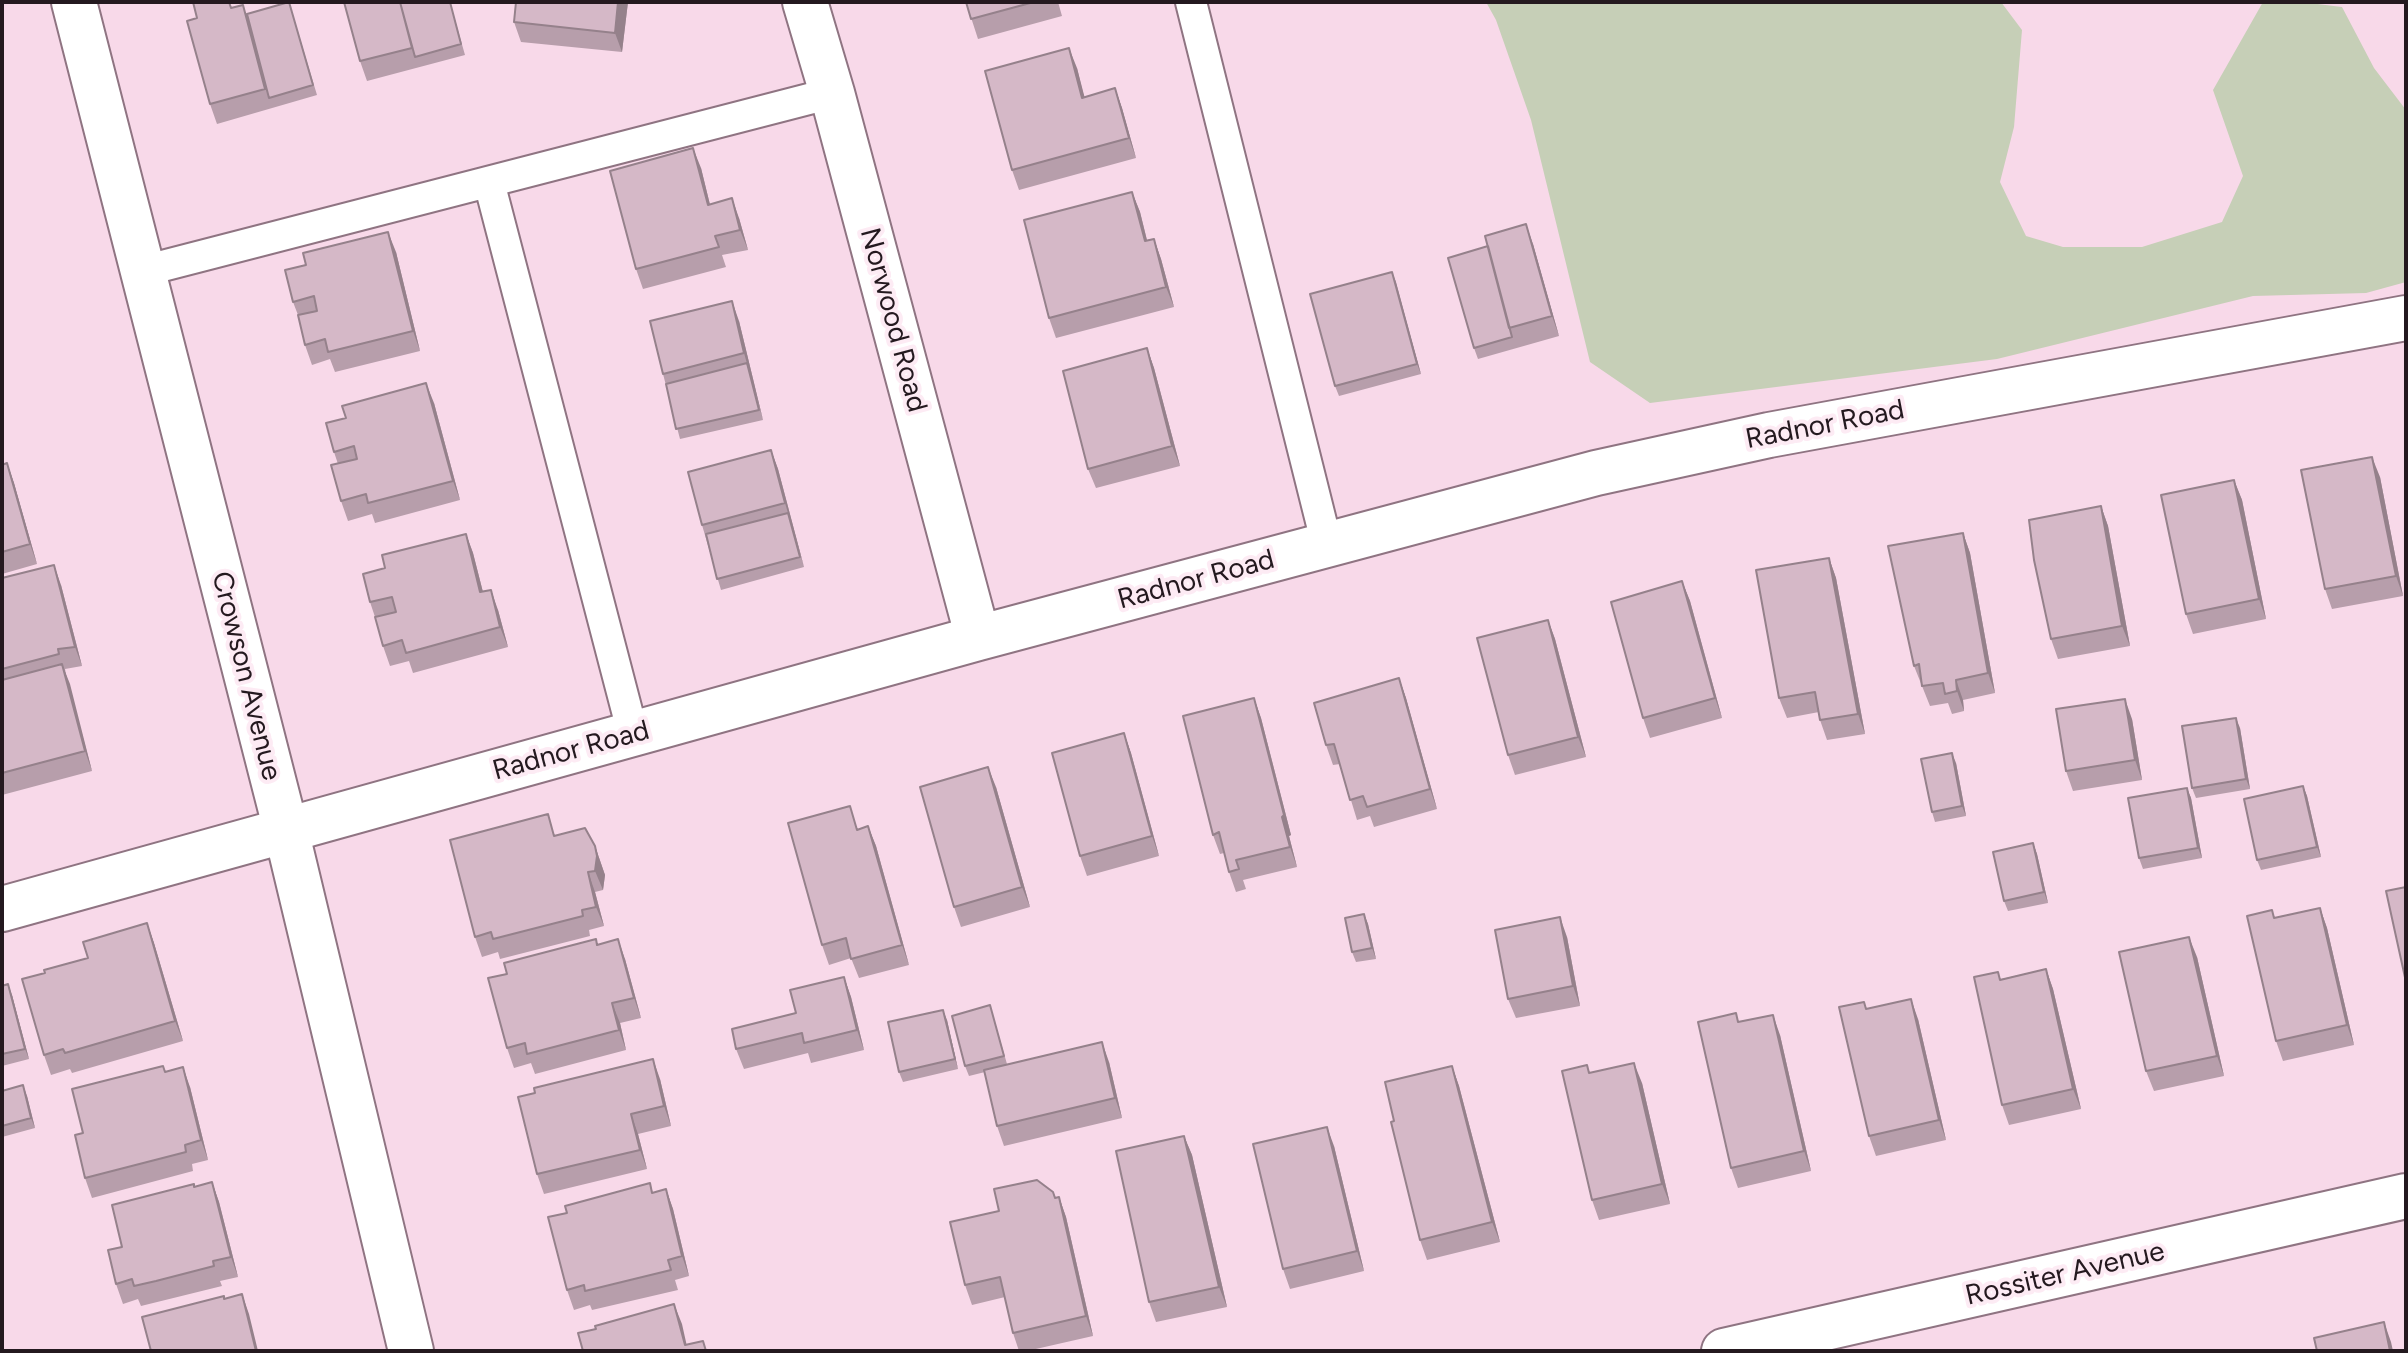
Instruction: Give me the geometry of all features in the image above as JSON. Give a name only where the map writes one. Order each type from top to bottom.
[{"type":"street","name":"Crowson Avenue","points":[[74,2],[286,830],[411,1351]]},
{"type":"street","name":"Norwood Road","points":[[805,2],[978,638]]},
{"type":"street","name":"Radnor Road","points":[[2,909],[978,638],[1596,473],[1769,435],[2406,318]]},
{"type":"street","name":"Rossiter Avenue","points":[[1724,1351],[2406,1196]]},
{"type":"lane","points":[[1191,2],[1327,545]]},
{"type":"lane","points":[[143,271],[832,93]]},
{"type":"lane","points":[[489,182],[633,734]]},
{"type":"green space","points":[[1486,2],[2001,2],[2022,30],[2014,127],[2000,182],[2026,236],[2063,247],[2142,247],[2222,222],[2243,176],[2213,90],[2263,2],[2301,2],[2342,7],[2374,68],[2406,110],[2406,282],[2366,293],[2253,296],[1997,359],[1650,403],[1590,362],[1531,120],[1496,20]]},
{"type":"building","points":[[193,2],[229,2],[231,8],[243,5],[265,89],[210,104],[187,21],[197,18]]},
{"type":"building","points":[[289,2],[313,85],[269,98],[247,14]]},
{"type":"building","points":[[344,2],[400,2],[412,48],[360,61]]},
{"type":"building","points":[[400,2],[450,2],[461,44],[415,57]]},
{"type":"building","points":[[516,2],[618,2],[615,33],[514,22]]},
{"type":"building","points":[[966,2],[1034,2],[971,19]]},
{"type":"building","points":[[1069,48],[1082,98],[1115,88],[1129,138],[1012,170],[985,71]]},
{"type":"building","points":[[693,148],[708,205],[732,198],[740,230],[715,236],[719,247],[636,269],[610,171]]},
{"type":"building","points":[[1132,192],[1145,241],[1154,239],[1166,287],[1049,318],[1024,220]]},
{"type":"building","points":[[1526,224],[1552,316],[1509,328],[1485,236]]},
{"type":"building","points":[[388,232],[413,331],[328,352],[325,339],[305,345],[298,315],[317,311],[314,296],[293,302],[285,270],[306,265],[303,253]]},
{"type":"building","points":[[1488,246],[1512,337],[1474,348],[1448,258]]},
{"type":"building","points":[[1392,272],[1417,364],[1335,386],[1310,294]]},
{"type":"building","points":[[732,301],[744,353],[663,374],[650,321]]},
{"type":"building","points":[[1147,348],[1172,446],[1088,469],[1063,371]]},
{"type":"building","points":[[747,363],[759,410],[676,429],[666,384]]},
{"type":"building","points":[[426,383],[453,481],[368,503],[366,494],[341,501],[331,465],[357,459],[354,446],[334,452],[326,423],[346,418],[342,406]]},
{"type":"building","points":[[771,450],[785,503],[702,525],[688,472]]},
{"type":"building","points":[[2372,457],[2396,576],[2325,589],[2301,470]]},
{"type":"building","points":[[7,463],[30,544],[2,552],[2,465]]},
{"type":"building","points":[[2234,480],[2259,599],[2186,614],[2161,495]]},
{"type":"building","points":[[2101,506],[2122,626],[2051,639],[2029,520]]},
{"type":"building","points":[[788,513],[800,557],[717,579],[706,534]]},
{"type":"building","points":[[1963,533],[1988,673],[1956,680],[1957,691],[1945,694],[1943,683],[1922,686],[1919,664],[1914,666],[1888,546]]},
{"type":"building","points":[[466,534],[480,592],[491,590],[500,627],[406,653],[402,640],[383,646],[375,617],[396,612],[392,597],[370,602],[363,574],[385,568],[382,555]]},
{"type":"building","points":[[1829,558],[1858,714],[1820,720],[1815,692],[1779,698],[1756,570]]},
{"type":"building","points":[[54,565],[75,647],[58,649],[59,654],[2,669],[2,578]]},
{"type":"building","points":[[1682,581],[1715,698],[1643,718],[1611,602]]},
{"type":"building","points":[[1548,620],[1578,737],[1508,755],[1477,638]]},
{"type":"building","points":[[62,664],[85,751],[2,773],[2,680]]},
{"type":"building","points":[[1399,678],[1430,789],[1367,807],[1363,796],[1350,800],[1334,744],[1326,745],[1314,703]]},
{"type":"building","points":[[1254,698],[1290,847],[1236,860],[1239,869],[1229,872],[1219,832],[1213,835],[1183,716]]},
{"type":"building","points":[[2125,699],[2135,760],[2066,771],[2056,709]]},
{"type":"building","points":[[2236,718],[2246,779],[2192,788],[2182,726]]},
{"type":"building","points":[[1124,733],[1152,836],[1080,856],[1052,753]]},
{"type":"building","points":[[1952,753],[1962,806],[1932,812],[1921,759]]},
{"type":"building","points":[[988,767],[1022,887],[954,907],[920,787]]},
{"type":"building","points":[[2303,786],[2317,847],[2257,860],[2244,799]]},
{"type":"building","points":[[2187,788],[2198,848],[2139,858],[2128,798]]},
{"type":"building","points":[[850,806],[857,830],[868,826],[902,945],[851,959],[846,938],[822,945],[788,823]]},
{"type":"building","points":[[548,814],[554,836],[585,828],[595,846],[595,871],[588,872],[596,907],[582,910],[583,916],[493,939],[491,932],[475,937],[450,840]]},
{"type":"building","points":[[2033,843],[2044,892],[2004,901],[1993,852]]},
{"type":"building","points":[[2406,887],[2406,982],[2386,891]]},
{"type":"building","points":[[2320,908],[2347,1025],[2276,1041],[2247,916],[2272,910],[2274,918]]},
{"type":"building","points":[[1364,914],[1372,948],[1352,952],[1345,918]]},
{"type":"building","points":[[1560,917],[1573,986],[1508,999],[1495,930]]},
{"type":"building","points":[[147,923],[175,1021],[65,1053],[63,1049],[44,1055],[22,979],[88,958],[83,942]]},
{"type":"building","points":[[2189,937],[2217,1056],[2146,1071],[2119,952]]},
{"type":"building","points":[[596,939],[597,945],[618,939],[634,998],[612,1003],[619,1030],[527,1054],[525,1043],[507,1048],[488,978],[507,974],[504,963]]},
{"type":"building","points":[[2046,969],[2073,1089],[2002,1105],[1974,977],[1998,972],[2000,980]]},
{"type":"building","points":[[844,977],[857,1030],[804,1043],[802,1033],[736,1049],[732,1029],[796,1013],[790,990]]},
{"type":"building","points":[[8,984],[25,1049],[2,1054],[2,986]]},
{"type":"building","points":[[1911,999],[1939,1120],[1869,1136],[1839,1007],[1864,1002],[1866,1009]]},
{"type":"building","points":[[990,1005],[1004,1056],[965,1066],[952,1016]]},
{"type":"building","points":[[943,1010],[955,1059],[899,1072],[888,1022]]},
{"type":"building","points":[[1736,1013],[1738,1022],[1773,1015],[1804,1151],[1731,1168],[1698,1022]]},
{"type":"building","points":[[1102,1042],[1115,1098],[997,1126],[984,1070]]},
{"type":"building","points":[[653,1059],[664,1106],[631,1114],[640,1150],[537,1174],[518,1097],[535,1093],[534,1088]]},
{"type":"building","points":[[1634,1063],[1662,1184],[1592,1200],[1562,1071],[1587,1065],[1589,1073]]},
{"type":"building","points":[[163,1066],[165,1072],[183,1067],[201,1140],[185,1145],[186,1152],[85,1178],[75,1135],[83,1133],[72,1089]]},
{"type":"building","points":[[1452,1066],[1492,1222],[1420,1240],[1391,1122],[1394,1121],[1385,1082]]},
{"type":"building","points":[[23,1085],[31,1118],[2,1126],[2,1091]]},
{"type":"building","points":[[1327,1127],[1357,1251],[1283,1269],[1253,1144]]},
{"type":"building","points":[[1184,1136],[1219,1287],[1149,1302],[1116,1151]]},
{"type":"building","points":[[1037,1180],[1053,1192],[1055,1198],[1059,1197],[1086,1316],[1013,1333],[1000,1277],[965,1285],[950,1222],[999,1211],[994,1189]]},
{"type":"building","points":[[212,1182],[231,1257],[213,1261],[214,1266],[156,1281],[134,1286],[132,1279],[116,1284],[108,1250],[122,1247],[112,1205]]},
{"type":"building","points":[[650,1183],[652,1193],[666,1189],[682,1256],[668,1260],[671,1270],[585,1291],[584,1285],[567,1290],[548,1217],[567,1213],[565,1206]]},
{"type":"building","points":[[242,1294],[256,1351],[151,1351],[142,1317]]},
{"type":"building","points":[[674,1304],[685,1345],[703,1341],[706,1351],[583,1351],[578,1333]]},
{"type":"building","points":[[2384,1322],[2390,1351],[2317,1351],[2314,1338]]}]
